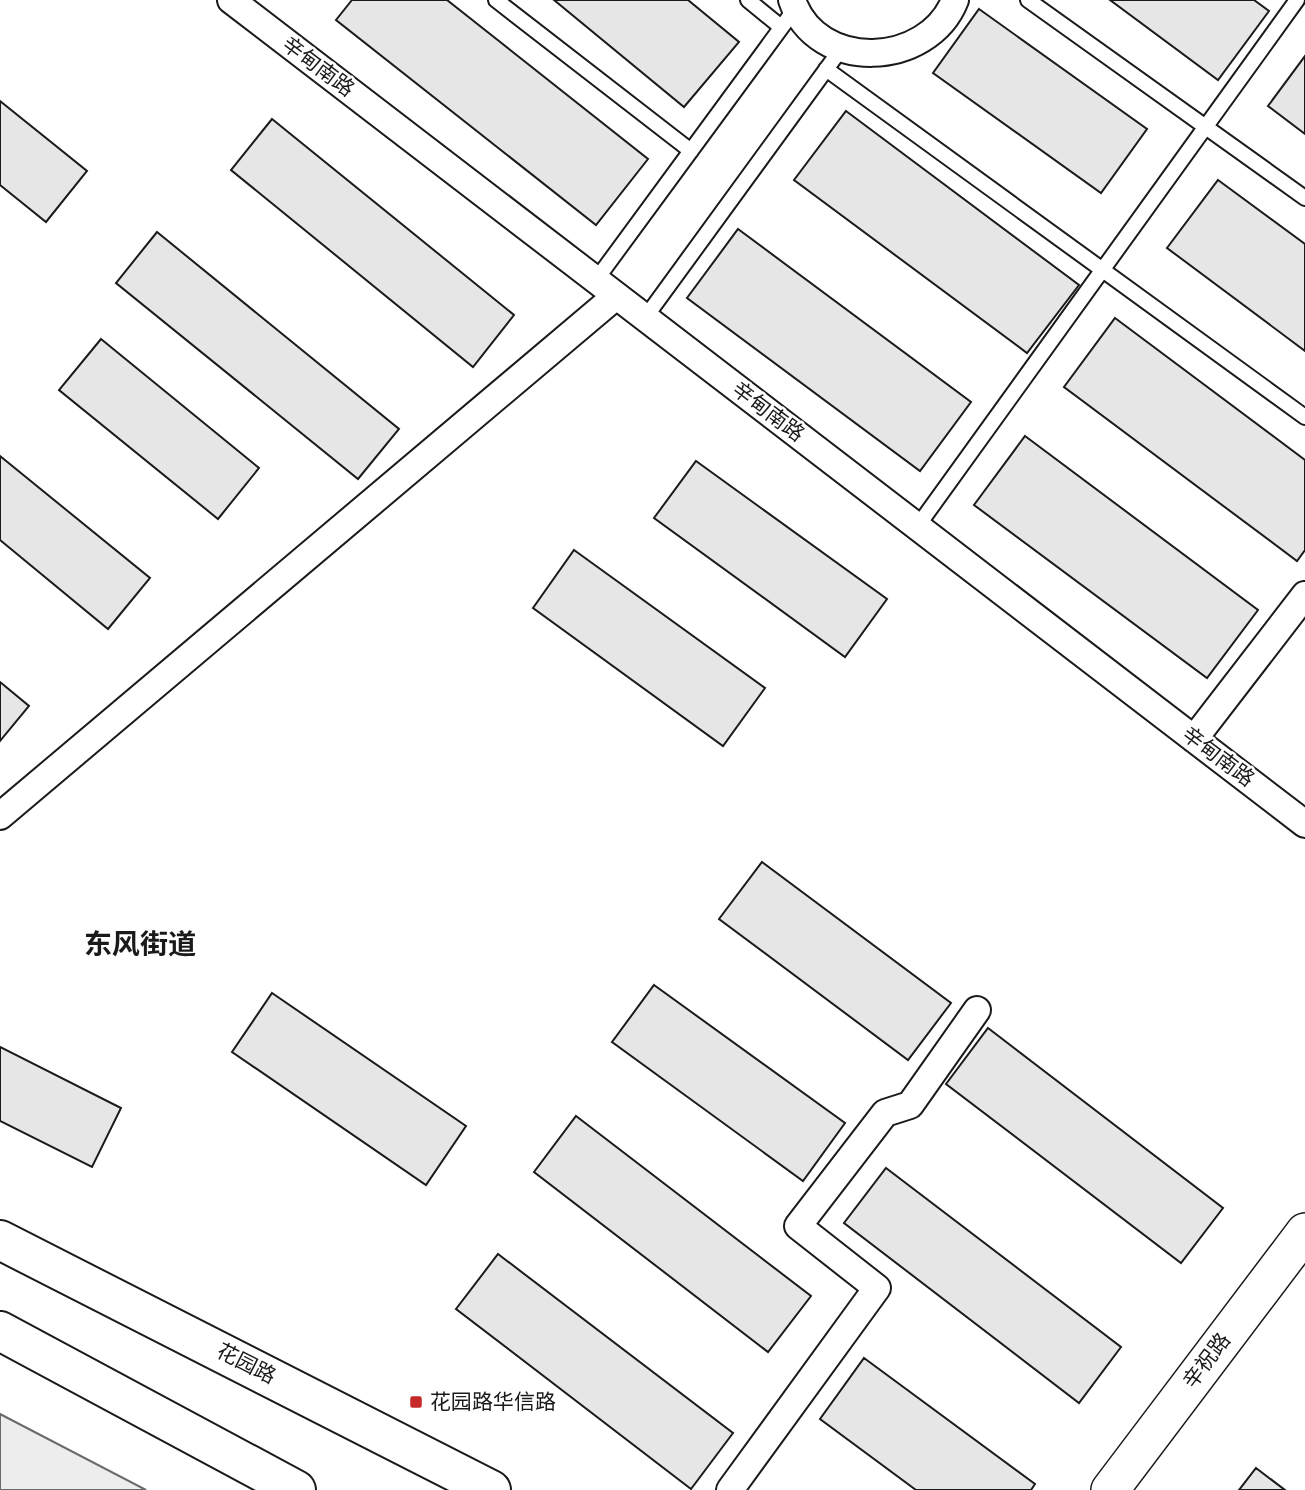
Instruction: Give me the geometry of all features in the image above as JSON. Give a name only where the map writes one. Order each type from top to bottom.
[{"type":"main road","name":"辛祝路","points":[[1110,1490],[1305,1231]]},
{"type":"main road","name":"花园路","points":[[0,1240],[491,1490]]},
{"type":"main road","points":[[0,1331],[296,1490]]},
{"type":"street","name":"辛甸南路","points":[[231,0],[1305,824]]},
{"type":"street","points":[[789,12],[815,33],[833,59],[902,50],[929,35],[950,12],[955,0]]},
{"type":"street","points":[[0,816],[606,288]]},
{"type":"street","points":[[1194,739],[1305,595]]},
{"type":"street","points":[[730,1490],[877,1288],[798,1226],[885,1113],[910,1105],[977,1010]]},
{"type":"lane","points":[[496,0],[691,151]]},
{"type":"lane","points":[[606,288],[691,151],[789,12],[748,0]]},
{"type":"lane","points":[[1028,0],[1305,198]]},
{"type":"lane","points":[[917,527],[1297,0]]},
{"type":"lane","points":[[645,318],[833,59],[1103,270],[1305,416]]},
{"type":"shaded area","points":[[0,1414],[146,1490],[0,1490]]},
{"type":"building","points":[[352,0],[447,0],[648,159],[596,225],[336,20]]},
{"type":"building","points":[[554,0],[688,0],[739,42],[684,107]]},
{"type":"building","points":[[1110,0],[1254,0],[1269,11],[1218,80]]},
{"type":"building","points":[[979,9],[1147,129],[1101,193],[933,73]]},
{"type":"building","points":[[1305,56],[1305,134],[1268,106]]},
{"type":"building","points":[[0,101],[87,171],[46,222],[0,185]]},
{"type":"building","points":[[846,111],[1079,285],[1027,353],[794,180]]},
{"type":"building","points":[[272,119],[514,315],[473,367],[231,170]]},
{"type":"building","points":[[1218,180],[1305,244],[1305,351],[1167,248]]},
{"type":"building","points":[[738,229],[971,402],[920,471],[687,298]]},
{"type":"building","points":[[157,232],[399,429],[358,479],[116,283]]},
{"type":"building","points":[[1115,318],[1305,460],[1305,550],[1297,561],[1064,387]]},
{"type":"building","points":[[101,339],[259,468],[218,519],[59,390]]},
{"type":"building","points":[[1025,436],[1258,610],[1207,678],[974,505]]},
{"type":"building","points":[[0,456],[150,578],[108,629],[0,540]]},
{"type":"building","points":[[696,461],[887,599],[845,657],[654,518]]},
{"type":"building","points":[[574,550],[765,688],[723,746],[533,608]]},
{"type":"building","points":[[0,682],[29,706],[0,741]]},
{"type":"building","points":[[762,862],[951,1003],[908,1060],[719,919]]},
{"type":"building","points":[[654,985],[845,1123],[803,1181],[612,1042]]},
{"type":"building","points":[[272,993],[466,1126],[426,1185],[232,1052]]},
{"type":"building","points":[[988,1028],[1223,1208],[1181,1263],[946,1084]]},
{"type":"building","points":[[0,1047],[121,1108],[92,1167],[0,1121]]},
{"type":"building","points":[[576,1116],[811,1296],[768,1352],[534,1172]]},
{"type":"building","points":[[886,1168],[1121,1347],[1079,1403],[844,1223]]},
{"type":"building","points":[[498,1254],[733,1433],[691,1489],[456,1309]]},
{"type":"building","points":[[864,1358],[1035,1484],[1031,1490],[916,1490],[820,1419]]},
{"type":"building","points":[[1256,1468],[1285,1490],[1239,1490]]},
{"type":"place","name":"花园路华信路","points":[[416,1402]]},
{"type":"district","name":"东风街道","points":[[140,946]]}]
